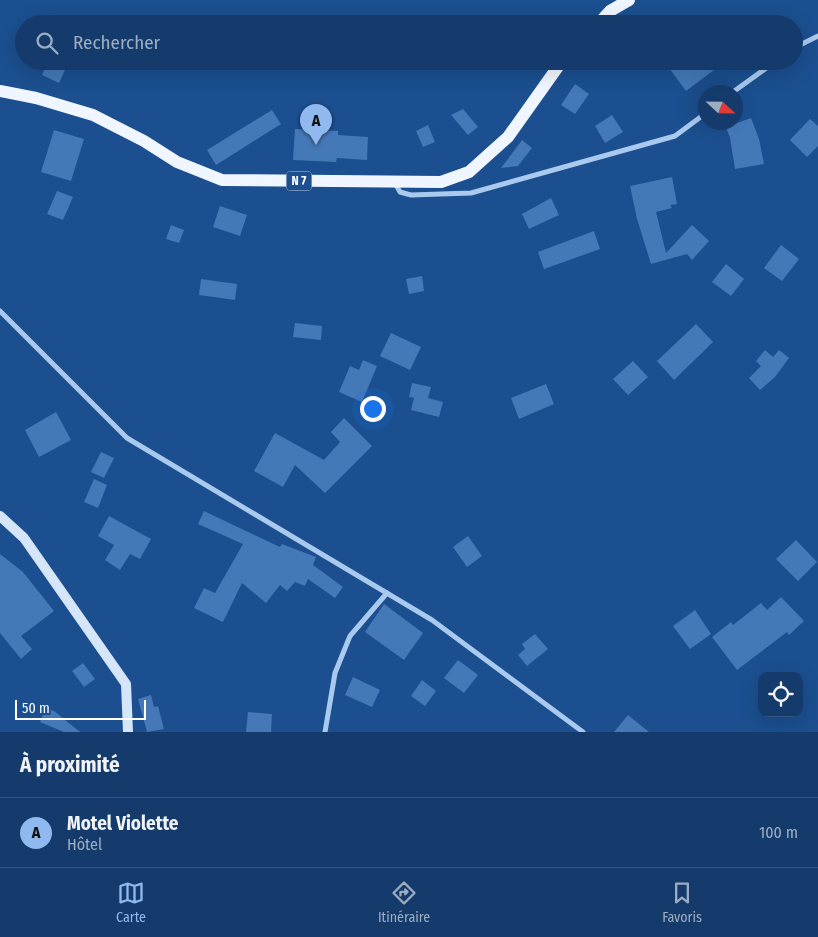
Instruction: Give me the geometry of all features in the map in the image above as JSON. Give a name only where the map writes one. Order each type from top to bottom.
[{"type":"main road","points":[[606,15],[629,0]]},
{"type":"main road","name":"N 7","points":[[0,91],[36,98],[93,115],[144,141],[177,162],[222,180],[441,182],[469,172],[508,137],[556,70]]},
{"type":"street","points":[[803,44],[818,36]]},
{"type":"street","points":[[743,85],[764,70]]},
{"type":"street","points":[[394,181],[395,186],[400,192],[412,195],[471,193],[675,136],[698,119]]},
{"type":"street","points":[[0,311],[127,438],[432,620],[583,732]]},
{"type":"street","points":[[0,516],[24,538],[126,684],[128,732]]},
{"type":"street","points":[[325,732],[335,673],[350,636],[387,593]]},
{"type":"building","points":[[44,70],[65,70],[59,83],[42,75]]},
{"type":"building","points":[[671,70],[714,70],[686,91]]},
{"type":"building","points":[[575,84],[589,94],[575,114],[561,105]]},
{"type":"building","points":[[463,109],[478,127],[468,135],[451,115]]},
{"type":"building","points":[[272,110],[281,124],[216,165],[207,150]]},
{"type":"building","points":[[612,115],[623,132],[605,143],[595,126]]},
{"type":"building","points":[[751,118],[759,139],[764,164],[735,169],[727,130],[743,130],[743,121]]},
{"type":"building","points":[[810,119],[818,126],[818,146],[807,157],[790,140]]},
{"type":"building","points":[[428,125],[435,142],[423,147],[416,131]]},
{"type":"building","points":[[295,129],[338,131],[338,135],[368,137],[367,160],[337,158],[336,162],[293,160]]},
{"type":"building","points":[[54,130],[84,139],[71,181],[41,172]]},
{"type":"building","points":[[522,140],[532,148],[518,166],[501,168]]},
{"type":"building","points":[[672,177],[677,204],[670,205],[672,208],[656,212],[666,253],[692,225],[709,241],[692,260],[687,254],[651,264],[637,219],[630,186]]},
{"type":"building","points":[[57,191],[73,197],[63,220],[47,214]]},
{"type":"building","points":[[551,198],[559,215],[529,229],[522,214]]},
{"type":"building","points":[[220,206],[247,215],[240,236],[213,227]]},
{"type":"building","points":[[171,225],[184,230],[179,243],[166,239]]},
{"type":"building","points":[[594,231],[600,249],[544,269],[538,252]]},
{"type":"building","points":[[781,245],[799,259],[782,281],[764,268]]},
{"type":"building","points":[[726,264],[744,279],[731,296],[712,282]]},
{"type":"building","points":[[422,276],[424,291],[409,294],[406,279]]},
{"type":"building","points":[[201,279],[237,284],[235,300],[199,295]]},
{"type":"building","points":[[295,323],[322,326],[321,340],[293,337]]},
{"type":"building","points":[[696,324],[713,342],[674,380],[657,361]]},
{"type":"building","points":[[391,333],[421,347],[410,370],[380,356]]},
{"type":"building","points":[[765,350],[773,357],[779,350],[789,358],[775,377],[760,390],[749,378],[761,366],[756,361]]},
{"type":"building","points":[[363,360],[377,366],[362,402],[339,392],[350,366],[359,370]]},
{"type":"building","points":[[633,361],[648,377],[628,395],[613,379]]},
{"type":"building","points":[[412,383],[431,387],[428,398],[443,402],[439,417],[411,410],[414,398],[409,397]]},
{"type":"building","points":[[546,384],[554,404],[519,419],[511,398]]},
{"type":"building","points":[[56,412],[71,440],[39,457],[25,430]]},
{"type":"building","points":[[344,418],[372,446],[325,493],[295,465],[283,487],[254,471],[275,433],[324,460],[340,442],[331,432]]},
{"type":"building","points":[[101,452],[114,458],[104,478],[91,472]]},
{"type":"building","points":[[94,479],[107,485],[98,508],[84,502]]},
{"type":"building","points":[[204,511],[280,547],[282,544],[316,557],[313,565],[343,587],[335,598],[308,579],[305,586],[295,582],[287,591],[280,585],[266,603],[242,583],[223,622],[194,608],[204,588],[215,593],[243,544],[198,524]]},
{"type":"building","points":[[109,516],[151,539],[140,559],[130,554],[120,570],[105,560],[114,545],[98,536]]},
{"type":"building","points":[[468,536],[482,556],[467,567],[453,547]]},
{"type":"building","points":[[796,540],[817,562],[798,581],[776,559]]},
{"type":"building","points":[[0,554],[23,572],[54,611],[21,636],[32,649],[21,659],[0,633]]},
{"type":"building","points":[[781,597],[804,621],[789,635],[787,632],[737,670],[712,637],[731,622],[733,625],[761,603],[767,610]]},
{"type":"building","points":[[384,604],[423,633],[404,660],[365,632]]},
{"type":"building","points":[[695,610],[711,634],[690,649],[673,626]]},
{"type":"building","points":[[535,634],[548,649],[527,666],[518,655],[525,649],[522,644]]},
{"type":"building","points":[[458,660],[478,675],[464,693],[444,678]]},
{"type":"building","points":[[83,663],[95,679],[84,687],[72,671]]},
{"type":"building","points":[[353,677],[380,690],[372,707],[345,695]]},
{"type":"building","points":[[422,680],[436,691],[425,706],[411,696]]},
{"type":"building","points":[[151,695],[154,707],[158,706],[164,729],[147,732],[138,699]]},
{"type":"building","points":[[46,708],[54,711],[80,732],[64,732],[40,722]]},
{"type":"building","points":[[248,712],[272,714],[271,732],[246,732]]},
{"type":"building","points":[[628,715],[649,732],[614,732]]},
{"type":"place","name":"Motel Violette","points":[[316,145]]}]
